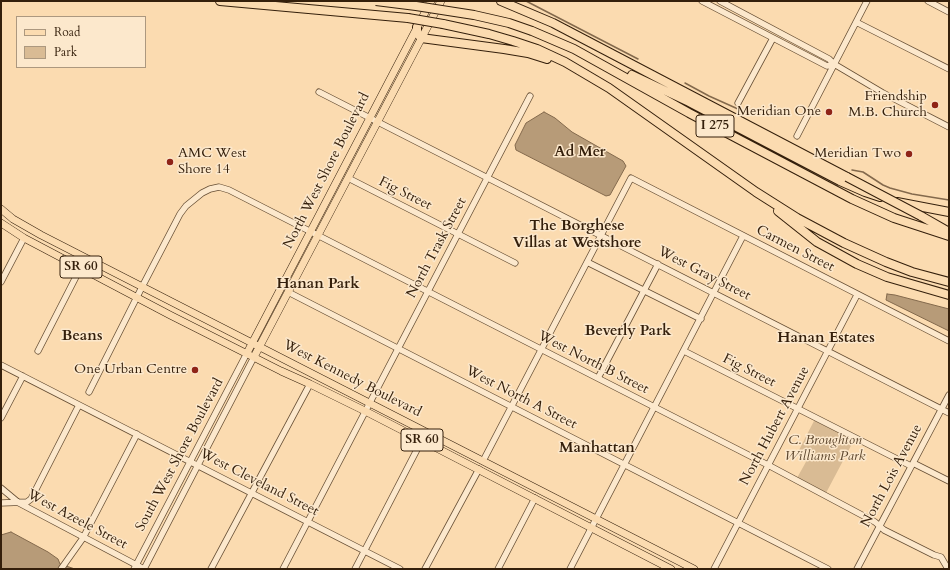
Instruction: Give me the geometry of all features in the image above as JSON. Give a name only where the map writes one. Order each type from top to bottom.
[{"type":"highway","name":"I 275","points":[[220,1],[408,18],[495,35],[537,49],[580,70],[608,88],[756,192],[797,218],[844,243],[893,264],[912,272],[949,282]]},
{"type":"highway","name":"I 275","points":[[376,1],[474,15],[503,22],[557,40],[689,113],[858,202],[894,218],[949,236]]},
{"type":"highway","points":[[502,1],[553,23],[949,232]]},
{"type":"highway","points":[[417,27],[417,33],[421,38],[504,49],[538,56],[578,72],[608,88]]},
{"type":"highway","points":[[584,54],[669,92],[853,187],[890,200],[949,212]]},
{"type":"highway","points":[[756,192],[802,231],[837,254],[857,264],[888,276],[949,295]]},
{"type":"main road","name":"North West Shore Boulevard","points":[[247,353],[431,1]]},
{"type":"main road","name":"North West Shore Boulevard","points":[[288,292],[440,1]]},
{"type":"main road","name":"West Kennedy Boulevard","points":[[1,209],[13,219],[85,258],[694,569]]},
{"type":"main road","name":"West Kennedy Boulevard","points":[[1,223],[24,238],[177,318],[288,375],[310,384],[422,440],[671,569]]},
{"type":"main road","points":[[24,238],[41,235]]},
{"type":"main road","points":[[81,267],[85,258]]},
{"type":"main road","points":[[254,357],[288,292]]},
{"type":"main road","points":[[445,452],[459,455],[479,465],[483,461]]},
{"type":"main road","points":[[479,469],[482,466],[502,474],[511,475]]},
{"type":"street","points":[[702,1],[827,66],[834,64]]},
{"type":"street","points":[[720,1],[829,59],[834,64],[883,93],[948,124]]},
{"type":"street","points":[[797,136],[867,1]]},
{"type":"street","points":[[928,1],[949,12]]},
{"type":"street","points":[[856,22],[949,69]]},
{"type":"street","points":[[738,103],[773,38],[784,35]]},
{"type":"street","name":"West Gray Street","points":[[319,92],[949,413]]},
{"type":"street","name":"North Trask Street","points":[[283,569],[364,411],[530,96]]},
{"type":"street","name":"Fig Street","points":[[348,178],[514,263]]},
{"type":"street","name":"Carmen Street","points":[[601,235],[630,178],[949,342]]},
{"type":"street","name":"West North B Street","points":[[142,287],[180,214],[186,206],[202,193],[210,189],[219,187],[229,190],[768,465],[875,522],[884,530],[941,557]]},
{"type":"street","points":[[483,461],[601,235]]},
{"type":"street","points":[[570,569],[743,236]]},
{"type":"street","points":[[1,282],[24,238]]},
{"type":"street","points":[[587,262],[701,319]]},
{"type":"street","points":[[598,378],[658,264]]},
{"type":"street","points":[[38,351],[81,267]]},
{"type":"street","points":[[89,392],[142,287]]},
{"type":"street","name":"West North A Street","points":[[288,292],[828,569]]},
{"type":"street","name":"North Hubert Avenue","points":[[714,569],[857,295]]},
{"type":"street","name":"Fig Street","points":[[684,351],[912,465],[949,481]]},
{"type":"street","name":"South West Shore Boulevard","points":[[135,567],[247,353]]},
{"type":"street","name":"South West Shore Boulevard","points":[[144,569],[254,357]]},
{"type":"street","name":"West Cleveland Street","points":[[1,365],[400,569]]},
{"type":"street","points":[[1,418],[23,376]]},
{"type":"street","points":[[211,569],[310,384]]},
{"type":"street","name":"North Lois Avenue","points":[[857,569],[949,395]]},
{"type":"street","points":[[1,503],[27,502],[31,499],[79,405]]},
{"type":"street","points":[[61,569],[83,538],[137,434]]},
{"type":"street","points":[[355,569],[422,440]]},
{"type":"street","points":[[425,569],[479,469]]},
{"type":"street","name":"West Azeele Street","points":[[1,488],[19,503],[135,567],[144,569]]},
{"type":"street","points":[[498,569],[535,498]]},
{"type":"street","points":[[948,569],[941,557],[949,555]]},
{"type":"green space","name":"C. Broughton Williams Park","points":[[815,419],[854,440],[826,493],[797,478],[807,460],[797,454]]},
{"type":"shaded area","points":[[544,112],[555,118],[572,132],[623,161],[626,166],[610,195],[606,196],[516,150],[515,145],[526,123]]},
{"type":"shaded area","points":[[887,294],[949,309],[949,331],[886,300]]},
{"type":"shaded area","points":[[11,532],[48,552],[58,559],[60,564],[75,569],[1,569],[1,535]]},
{"type":"waterway","points":[[526,1],[638,59]]},
{"type":"waterway","points":[[685,83],[738,109]]},
{"type":"waterway","points":[[852,170],[863,172],[890,188],[912,194],[949,200]]},
{"type":"place","name":"Friendship M.B. Church","points":[[935,105]]},
{"type":"place","name":"Meridian One","points":[[829,112]]},
{"type":"place","name":"Meridian Two","points":[[909,154]]},
{"type":"place","name":"AMC West Shore 14","points":[[170,162]]},
{"type":"place","name":"One Urban Centre","points":[[195,370]]},
{"type":"district","name":"Ad Mer","points":[[580,153]]},
{"type":"district","name":"The Borghese Villas at Westshore","points":[[577,236]]},
{"type":"district","name":"Hanan Park","points":[[318,285]]},
{"type":"district","name":"Beverly Park","points":[[628,332]]},
{"type":"district","name":"Beans","points":[[82,337]]},
{"type":"district","name":"Hanan Estates","points":[[826,339]]},
{"type":"district","name":"Manhattan","points":[[597,449]]}]
